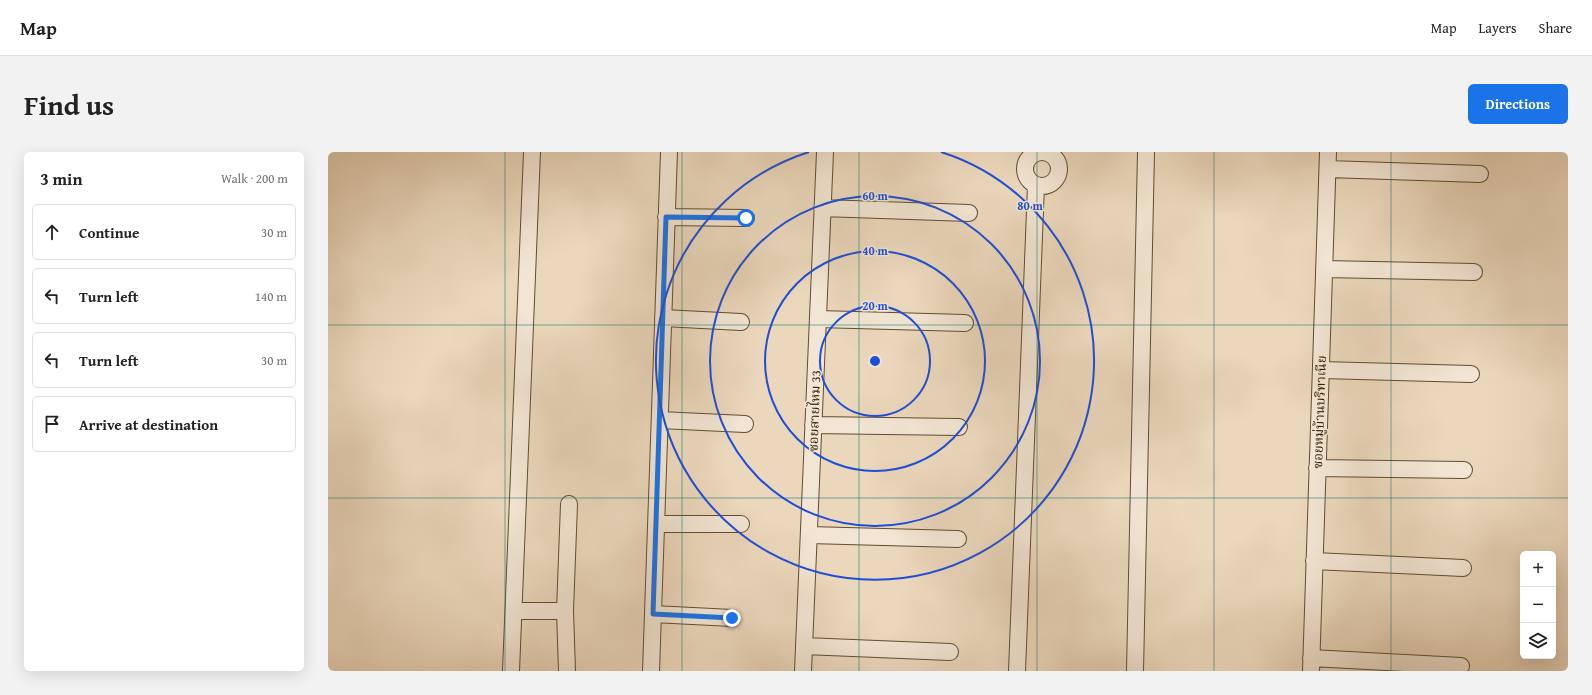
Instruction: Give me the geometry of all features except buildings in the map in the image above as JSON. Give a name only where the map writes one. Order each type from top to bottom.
[{"type":"street","points":[[511,671],[532,152]]},
{"type":"street","points":[[651,671],[669,152]]},
{"type":"street","name":"ซอยสายไหม 33","points":[[803,671],[825,152]]},
{"type":"street","points":[[1040,152],[1047,153],[1052,156],[1057,161],[1058,168],[1058,174],[1054,180],[1043,186],[1030,182],[1025,170],[1025,164],[1029,158],[1040,152]]},
{"type":"street","points":[[1135,671],[1146,152]]},
{"type":"street","name":"ซอยหมู่บ้านบริทาเนีย","points":[[1311,665],[1328,152]]},
{"type":"street","points":[[1328,169],[1480,174]]},
{"type":"street","points":[[1017,671],[1036,185]]},
{"type":"street","points":[[822,208],[969,213]]},
{"type":"street","points":[[666,217],[746,218]]},
{"type":"street","points":[[1324,269],[1474,272]]},
{"type":"street","points":[[663,318],[741,322]]},
{"type":"street","points":[[818,319],[965,323]]},
{"type":"street","points":[[1321,370],[1471,374]]},
{"type":"street","points":[[660,420],[745,424]]},
{"type":"street","points":[[813,425],[959,427]]},
{"type":"street","points":[[1318,468],[1464,470]]},
{"type":"street","points":[[567,671],[565,611],[569,504]]},
{"type":"street","points":[[656,524],[741,524]]},
{"type":"street","points":[[809,535],[958,539]]},
{"type":"street","points":[[1314,561],[1463,568]]},
{"type":"street","points":[[514,611],[565,611]]},
{"type":"street","points":[[653,614],[732,618]]},
{"type":"street","points":[[804,646],[950,652]]},
{"type":"street","points":[[1311,665],[1461,666]]},
{"type":"route","points":[[732,618],[653,614],[666,217],[746,218]]}]
